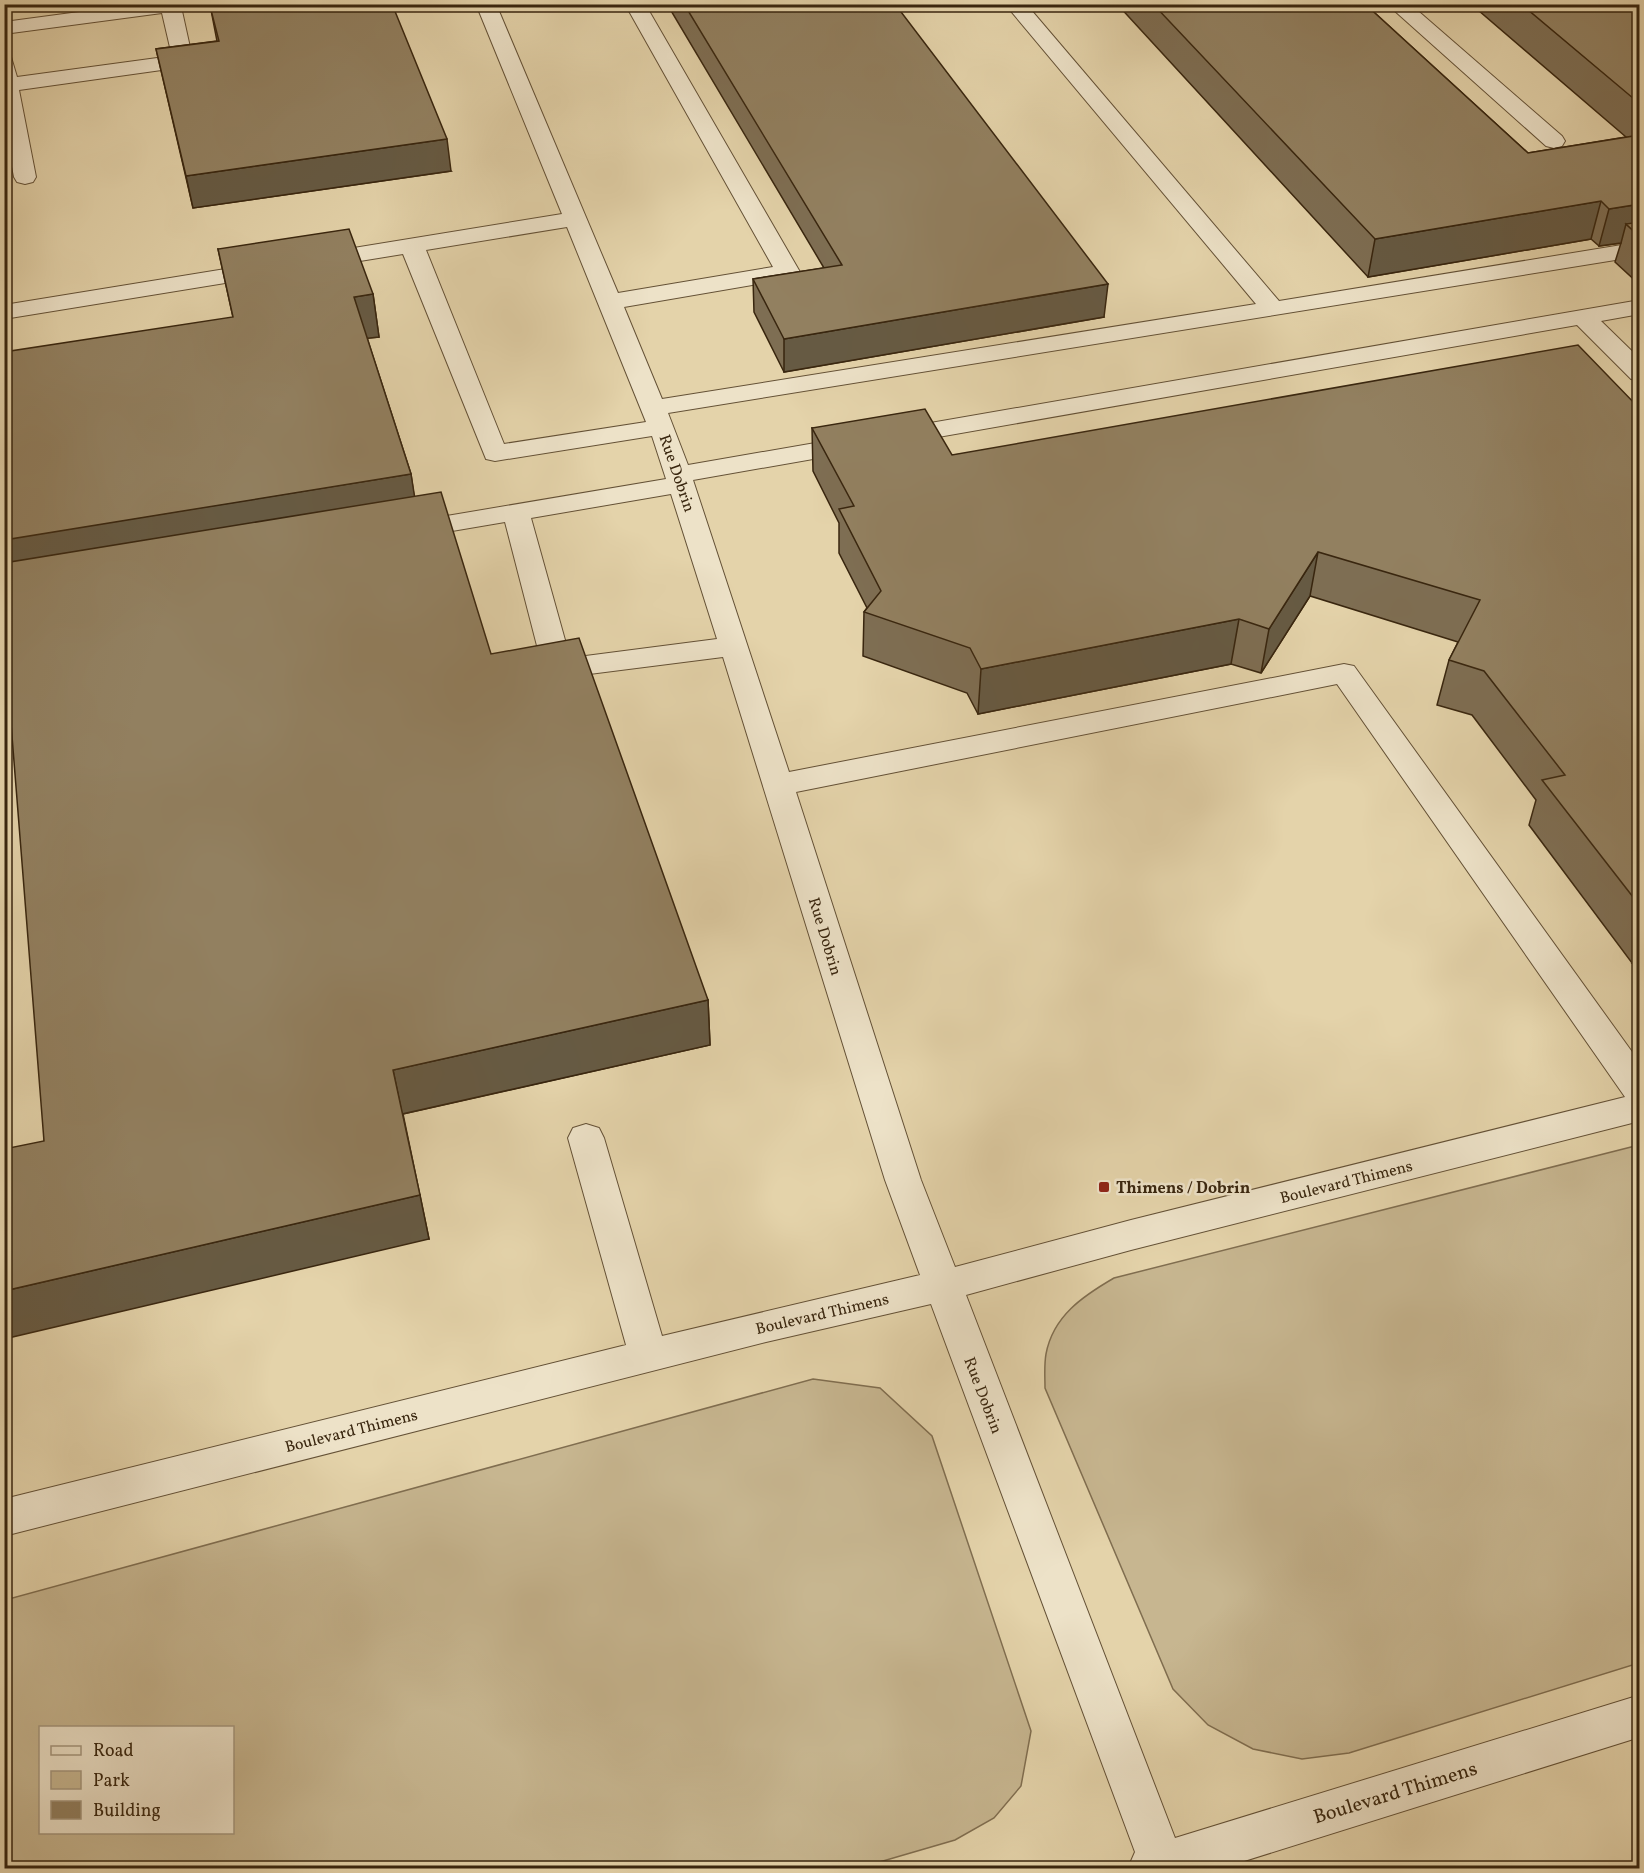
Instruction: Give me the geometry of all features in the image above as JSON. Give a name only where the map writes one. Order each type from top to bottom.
[{"type":"street","name":"Rue Dobrin","points":[[486,4],[658,417],[734,646],[903,1180],[1159,1867]]},
{"type":"street","points":[[610,302],[788,272],[635,4]]},
{"type":"street","points":[[1015,4],[1273,309]]},
{"type":"street","points":[[1397,4],[1554,141]]},
{"type":"street","points":[[4,28],[180,6],[183,61],[8,85]]},
{"type":"street","points":[[4,61],[25,177]]},
{"type":"street","points":[[4,312],[576,219]]},
{"type":"street","points":[[412,246],[495,453],[658,417],[1273,309],[1640,249]]},
{"type":"street","points":[[377,535],[516,512],[680,479],[1640,307]]},
{"type":"street","points":[[1583,317],[1640,374]]},
{"type":"street","points":[[516,512],[558,669],[734,646]]},
{"type":"street","points":[[778,785],[1344,673],[1640,1091]]},
{"type":"street","name":"Boulevard Thimens","points":[[4,1518],[648,1355],[942,1286],[1131,1234],[1640,1107]]},
{"type":"street","points":[[586,1138],[648,1355]]},
{"type":"street","name":"Boulevard Thimens","points":[[1159,1867],[1640,1716]]},
{"type":"green space","points":[[1639,1145],[1639,1663],[1349,1753],[1302,1759],[1253,1749],[1208,1725],[1173,1689],[1045,1388],[1046,1354],[1055,1329],[1062,1318],[1091,1292],[1114,1278]]},
{"type":"green space","points":[[813,1379],[880,1388],[932,1436],[1031,1731],[1021,1786],[994,1818],[955,1840],[859,1868],[5,1868],[5,1600]]},
{"type":"building","points":[[255,4],[392,4],[447,139],[186,176],[156,49],[219,41],[211,10]]},
{"type":"building","points":[[684,4],[895,4],[1108,284],[784,339],[753,279],[842,265]]},
{"type":"building","points":[[1153,4],[1365,4],[1528,153],[1640,135],[1640,204],[1609,209],[1601,201],[1375,239]]},
{"type":"building","points":[[1521,4],[1640,4],[1640,104]]},
{"type":"building","points":[[1640,222],[1640,237],[1626,224]]},
{"type":"building","points":[[349,229],[373,294],[354,297],[411,474],[4,540],[4,352],[233,317],[218,249]]},
{"type":"building","points":[[1578,345],[1640,409],[1640,906],[1542,780],[1565,775],[1484,671],[1449,660],[1480,600],[1318,552],[1269,629],[1239,619],[981,669],[970,648],[864,612],[881,591],[839,509],[854,506],[812,428],[925,409],[952,455]]},
{"type":"building","points":[[441,492],[491,654],[579,638],[708,1000],[393,1070],[420,1195],[4,1291],[4,1149],[44,1141],[4,635],[4,563]]},
{"type":"place","name":"Thimens / Dobrin","points":[[1104,1187]]}]
